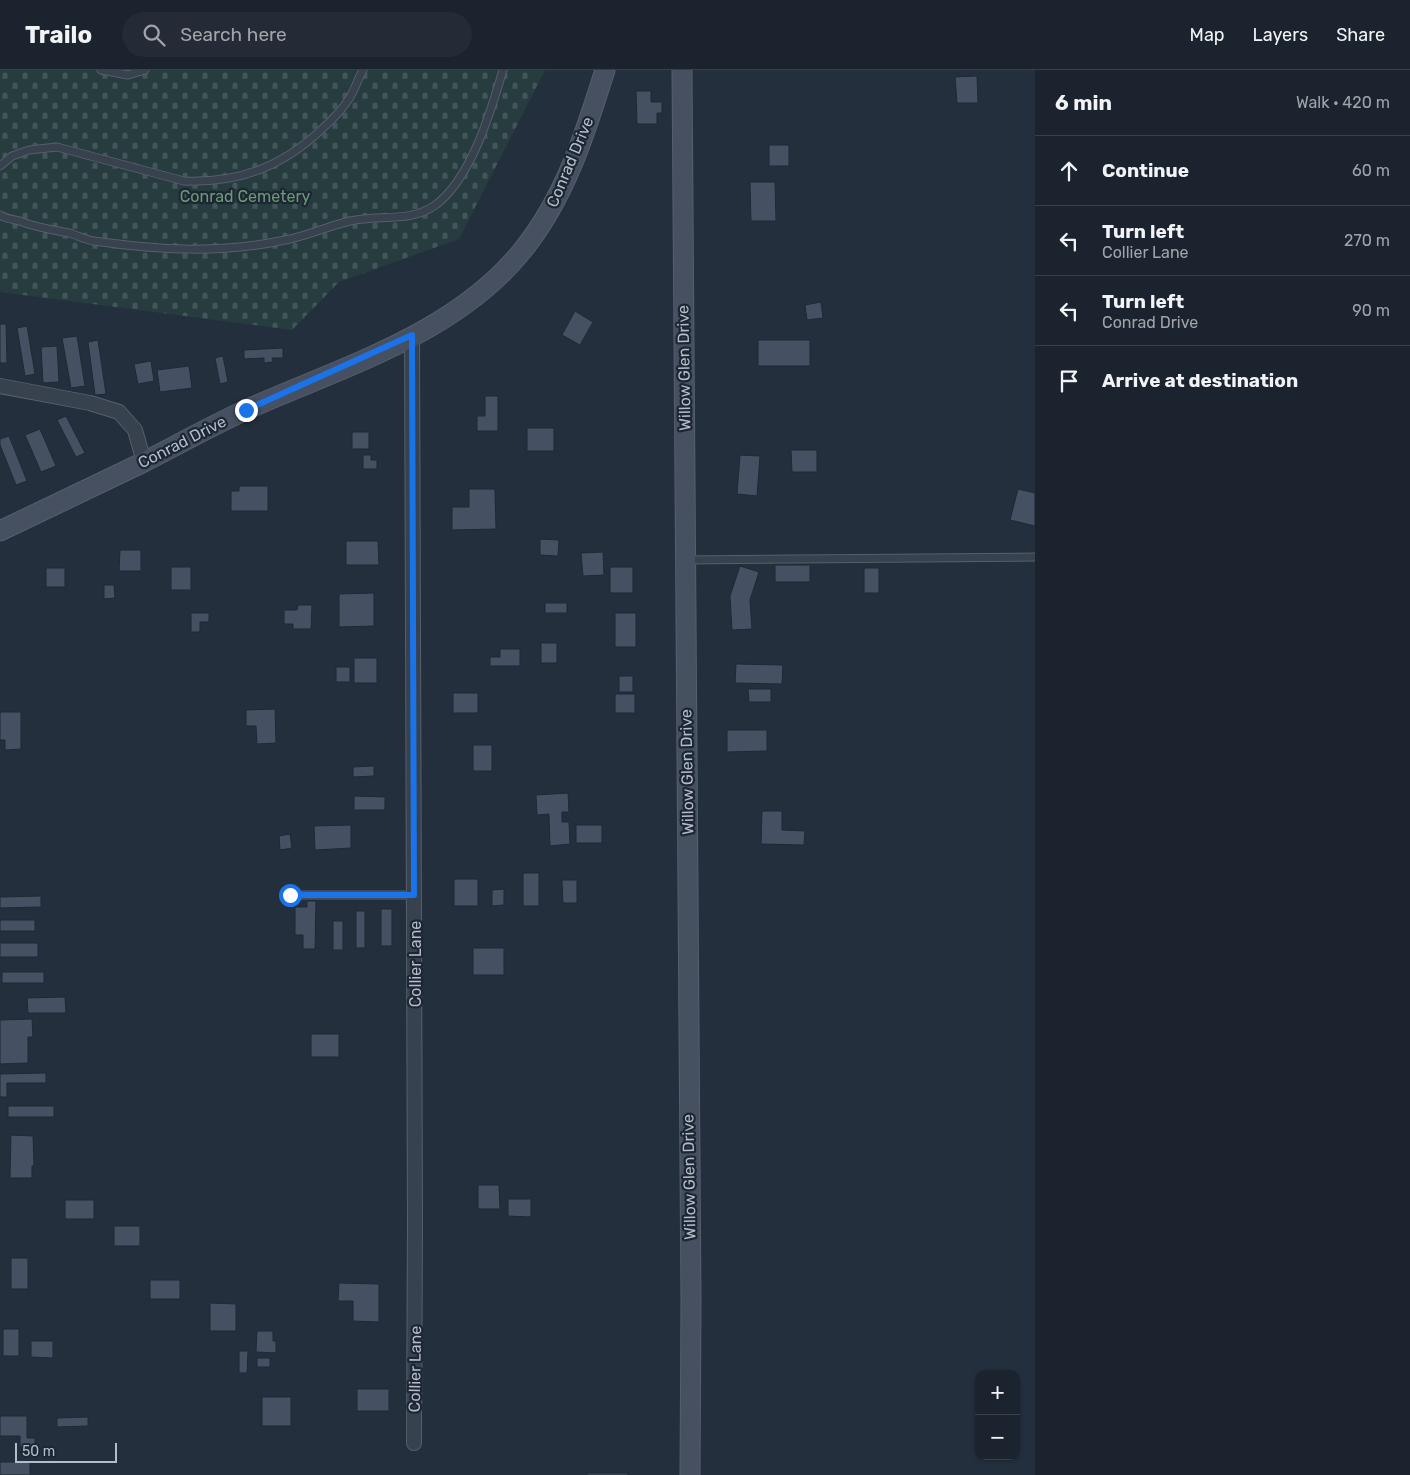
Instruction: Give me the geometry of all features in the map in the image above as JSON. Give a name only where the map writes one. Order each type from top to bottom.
[{"type":"main road","name":"Conrad Drive","points":[[0,531],[144,462],[246,410],[412,335],[472,299],[499,276],[541,226],[558,198],[573,164],[604,70]]},
{"type":"main road","name":"Willow Glen Drive","points":[[682,70],[690,1475]]},
{"type":"street","name":"Collier Lane","points":[[412,335],[414,1443]]},
{"type":"street","points":[[0,386],[90,403],[119,412],[135,430],[144,462]]},
{"type":"lane","points":[[101,70],[128,75],[145,70]]},
{"type":"lane","points":[[0,166],[12,156],[29,150],[57,147],[184,181],[204,182],[250,174],[277,163],[314,137],[334,118],[350,97],[363,70]]},
{"type":"lane","points":[[0,215],[36,228],[70,234],[92,241],[141,248],[200,251],[232,249],[288,240],[356,220],[416,215],[426,211],[444,198],[463,172],[491,113],[503,70]]},
{"type":"lane","points":[[686,560],[1035,557]]},
{"type":"lane","points":[[290,895],[414,895]]},
{"type":"green space","name":"Conrad Cemetery","points":[[0,70],[545,70],[459,239],[339,282],[292,330],[0,292]]},
{"type":"building","points":[[977,76],[978,103],[957,103],[955,77]]},
{"type":"building","points":[[636,91],[651,91],[651,102],[662,102],[662,113],[657,113],[657,124],[637,124]]},
{"type":"building","points":[[769,145],[789,145],[789,166],[769,166]]},
{"type":"building","points":[[750,182],[775,182],[776,221],[751,221]]},
{"type":"building","points":[[821,302],[823,318],[807,320],[805,305]]},
{"type":"building","points":[[575,311],[593,322],[580,345],[562,335]]},
{"type":"building","points":[[0,324],[6,324],[7,363],[0,363]]},
{"type":"building","points":[[27,326],[35,374],[25,376],[17,328]]},
{"type":"building","points":[[77,336],[85,386],[71,388],[62,338]]},
{"type":"building","points":[[98,340],[106,394],[95,395],[88,342]]},
{"type":"building","points":[[758,340],[810,340],[810,366],[758,366]]},
{"type":"building","points":[[57,346],[59,382],[43,383],[41,347]]},
{"type":"building","points":[[283,348],[283,358],[272,358],[273,362],[264,363],[264,358],[244,359],[244,350]]},
{"type":"building","points":[[223,356],[228,382],[220,384],[215,358]]},
{"type":"building","points":[[151,361],[154,381],[138,384],[134,364]]},
{"type":"building","points":[[189,366],[192,388],[160,392],[157,370]]},
{"type":"building","points":[[485,396],[498,396],[498,431],[477,431],[477,416],[485,416]]},
{"type":"building","points":[[66,416],[85,453],[76,457],[57,420]]},
{"type":"building","points":[[527,428],[554,428],[554,451],[527,451]]},
{"type":"building","points":[[40,429],[56,466],[41,472],[25,435]]},
{"type":"building","points":[[352,432],[369,432],[369,449],[352,449]]},
{"type":"building","points":[[9,436],[27,481],[16,485],[0,445],[0,439]]},
{"type":"building","points":[[791,450],[817,450],[817,472],[792,472]]},
{"type":"building","points":[[363,455],[371,455],[371,460],[377,460],[377,469],[363,469]]},
{"type":"building","points":[[740,455],[760,456],[757,496],[737,494]]},
{"type":"building","points":[[239,486],[268,486],[268,511],[231,511],[231,491],[239,491]]},
{"type":"building","points":[[469,489],[495,489],[496,529],[452,530],[452,507],[469,507]]},
{"type":"building","points":[[1018,489],[1035,493],[1035,526],[1010,520]]},
{"type":"building","points":[[540,539],[559,540],[558,556],[540,555]]},
{"type":"building","points":[[346,541],[378,541],[379,565],[346,565]]},
{"type":"building","points":[[120,550],[141,550],[141,571],[119,571]]},
{"type":"building","points":[[603,552],[604,575],[583,576],[581,553]]},
{"type":"building","points":[[775,565],[810,565],[810,582],[775,582]]},
{"type":"building","points":[[740,566],[759,572],[750,600],[752,629],[732,630],[730,596]]},
{"type":"building","points":[[171,567],[191,567],[191,590],[171,590]]},
{"type":"building","points":[[610,567],[633,567],[633,593],[610,593]]},
{"type":"building","points":[[46,568],[65,568],[65,587],[46,587]]},
{"type":"building","points":[[864,568],[879,568],[879,593],[864,593]]},
{"type":"building","points":[[104,585],[114,585],[115,598],[104,599]]},
{"type":"building","points":[[374,593],[374,626],[339,627],[339,594]]},
{"type":"building","points":[[545,603],[567,603],[567,613],[545,613]]},
{"type":"building","points":[[298,605],[312,605],[311,629],[293,629],[293,624],[284,624],[284,610],[297,610]]},
{"type":"building","points":[[191,613],[209,613],[209,622],[200,622],[200,632],[191,632]]},
{"type":"building","points":[[615,613],[636,613],[636,647],[615,647]]},
{"type":"building","points":[[541,643],[557,643],[557,663],[541,663]]},
{"type":"building","points":[[500,649],[520,649],[520,666],[490,666],[490,657],[500,657]]},
{"type":"building","points":[[354,658],[377,658],[377,683],[354,683]]},
{"type":"building","points":[[736,664],[783,665],[782,684],[735,683]]},
{"type":"building","points":[[336,667],[350,667],[350,682],[336,682]]},
{"type":"building","points":[[619,676],[633,676],[633,692],[619,692]]},
{"type":"building","points":[[748,689],[771,689],[771,702],[749,702]]},
{"type":"building","points":[[453,693],[478,693],[478,713],[453,713]]},
{"type":"building","points":[[615,694],[635,694],[635,713],[615,713]]},
{"type":"building","points":[[275,709],[276,743],[257,744],[256,726],[246,726],[246,710]]},
{"type":"building","points":[[0,712],[21,712],[21,749],[5,750],[5,740],[0,740]]},
{"type":"building","points":[[727,730],[767,730],[767,751],[727,752]]},
{"type":"building","points":[[473,745],[492,745],[492,771],[473,771]]},
{"type":"building","points":[[374,766],[374,776],[353,777],[353,767]]},
{"type":"building","points":[[568,793],[569,812],[562,812],[562,822],[569,822],[570,844],[550,846],[549,814],[537,815],[536,795]]},
{"type":"building","points":[[354,796],[385,797],[385,810],[354,810]]},
{"type":"building","points":[[762,811],[782,811],[782,830],[805,831],[804,845],[761,844]]},
{"type":"building","points":[[351,825],[351,848],[315,850],[314,826]]},
{"type":"building","points":[[576,825],[602,825],[602,843],[576,843]]},
{"type":"building","points":[[290,834],[292,848],[280,850],[279,836]]},
{"type":"building","points":[[523,873],[539,873],[539,906],[523,906]]},
{"type":"building","points":[[454,879],[478,879],[478,906],[454,906]]},
{"type":"building","points":[[562,880],[577,880],[577,903],[563,903]]},
{"type":"building","points":[[504,889],[504,905],[492,906],[492,890]]},
{"type":"building","points":[[41,896],[41,907],[0,908],[0,897]]},
{"type":"building","points":[[307,901],[316,901],[315,949],[303,949],[303,935],[295,935],[295,907],[307,907]]},
{"type":"building","points":[[381,909],[392,909],[392,946],[381,946]]},
{"type":"building","points":[[356,911],[365,911],[365,948],[356,948]]},
{"type":"building","points":[[0,920],[35,920],[35,931],[0,931]]},
{"type":"building","points":[[333,921],[343,921],[343,950],[333,950]]},
{"type":"building","points":[[0,943],[38,943],[38,957],[0,957]]},
{"type":"building","points":[[473,948],[504,948],[504,975],[473,975]]},
{"type":"building","points":[[2,972],[44,972],[44,983],[2,983]]},
{"type":"building","points":[[65,997],[66,1013],[28,1013],[27,998]]},
{"type":"building","points":[[32,1019],[33,1037],[28,1037],[28,1063],[0,1064],[0,1020]]},
{"type":"building","points":[[311,1034],[339,1034],[339,1057],[311,1057]]},
{"type":"building","points":[[46,1073],[46,1083],[7,1083],[7,1097],[0,1097],[0,1074]]},
{"type":"building","points":[[8,1106],[54,1106],[54,1117],[8,1117]]},
{"type":"building","points":[[11,1135],[33,1136],[34,1166],[32,1166],[32,1178],[10,1178]]},
{"type":"building","points":[[478,1185],[499,1185],[500,1209],[478,1209]]},
{"type":"building","points":[[508,1199],[531,1199],[531,1217],[508,1216]]},
{"type":"building","points":[[65,1200],[94,1200],[94,1219],[65,1219]]},
{"type":"building","points":[[114,1226],[140,1226],[140,1246],[114,1246]]},
{"type":"building","points":[[11,1258],[28,1258],[28,1289],[11,1289]]},
{"type":"building","points":[[150,1280],[180,1280],[180,1299],[150,1299]]},
{"type":"building","points":[[339,1283],[379,1284],[379,1322],[353,1321],[353,1301],[338,1301]]},
{"type":"building","points":[[210,1303],[236,1304],[236,1331],[210,1331]]},
{"type":"building","points":[[3,1329],[19,1329],[19,1356],[3,1356]]},
{"type":"building","points":[[257,1331],[273,1331],[273,1341],[276,1341],[276,1353],[256,1352]]},
{"type":"building","points":[[31,1341],[53,1341],[53,1358],[31,1357]]},
{"type":"building","points":[[239,1351],[248,1351],[247,1373],[239,1373]]},
{"type":"building","points":[[257,1358],[270,1358],[270,1367],[257,1367]]},
{"type":"building","points":[[357,1389],[389,1389],[389,1411],[357,1411]]},
{"type":"building","points":[[262,1397],[291,1397],[291,1426],[262,1426]]},
{"type":"building","points":[[0,1416],[27,1416],[27,1438],[35,1438],[35,1447],[20,1447],[20,1436],[0,1436]]},
{"type":"building","points":[[88,1417],[88,1426],[57,1427],[57,1418]]},
{"type":"building","points":[[0,1462],[30,1462],[30,1475],[0,1475]]},
{"type":"building","points":[[587,1473],[628,1473],[628,1475],[587,1475]]},
{"type":"route","points":[[246,410],[412,335],[414,895],[290,895]]}]
